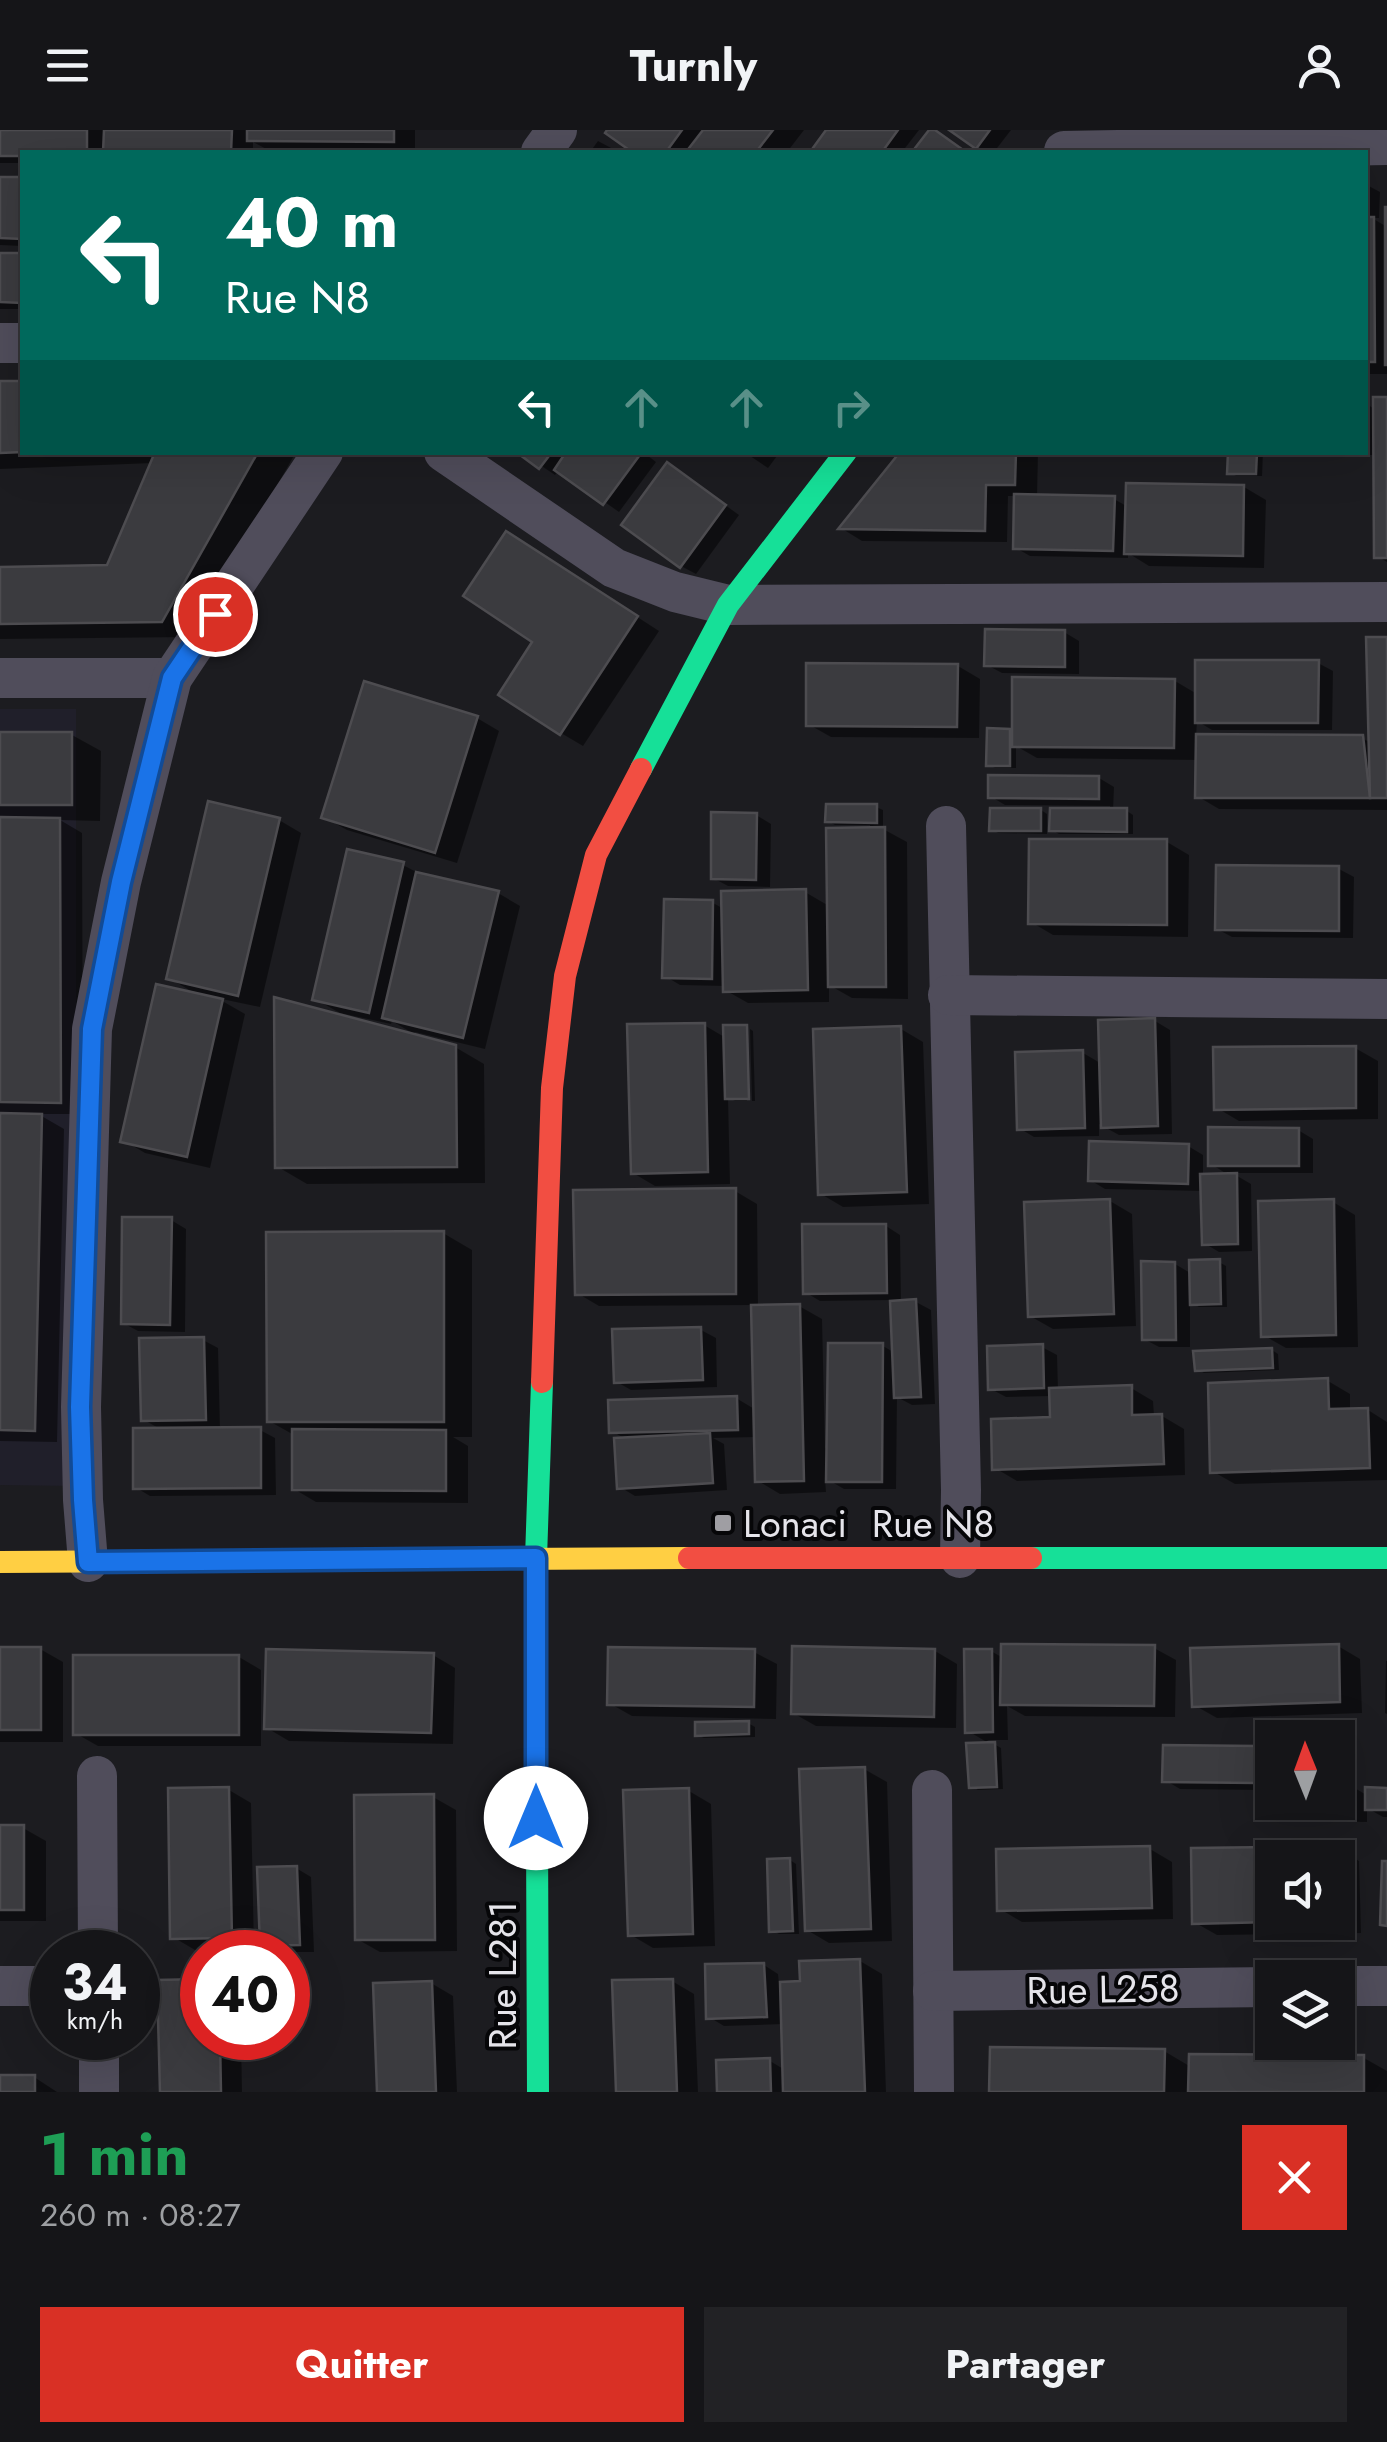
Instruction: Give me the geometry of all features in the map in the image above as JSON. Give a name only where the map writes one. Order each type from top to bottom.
[{"type":"street","points":[[1156,150],[1387,145]]},
{"type":"street","points":[[88,1562],[80,1407],[92,1029],[121,882],[172,678],[321,455]]},
{"type":"street","points":[[448,455],[614,568],[675,592],[728,606],[1387,602]]},
{"type":"street","name":"Rue L281","points":[[538,2092],[536,1558],[552,1088],[565,976],[596,855],[728,606],[844,455]]},
{"type":"street","points":[[0,678],[172,678]]},
{"type":"street","points":[[946,826],[960,1558]]},
{"type":"street","points":[[948,996],[1387,999]]},
{"type":"street","name":"Rue N8","points":[[0,1562],[1387,1558]]},
{"type":"street","points":[[97,1776],[98,1930]]},
{"type":"street","points":[[932,1790],[934,2092]]},
{"type":"street","points":[[0,1986],[30,1986]]},
{"type":"street","points":[[1355,1986],[1387,1986]]},
{"type":"street","name":"Rue L258","points":[[933,1991],[1255,1987]]},
{"type":"street","points":[[99,2060],[99,2092]]},
{"type":"shaded area","points":[[0,709],[76,709],[76,1486],[0,1485]]},
{"type":"building","points":[[0,130],[87,130],[87,150],[20,150],[20,156],[0,156]]},
{"type":"building","points":[[104,130],[232,130],[231,150],[103,150]]},
{"type":"building","points":[[247,130],[394,130],[394,142],[247,141]]},
{"type":"building","points":[[682,130],[667,150],[629,150],[605,133]]},
{"type":"building","points":[[703,130],[773,130],[758,150],[688,150]]},
{"type":"building","points":[[826,130],[898,130],[883,150],[811,150]]},
{"type":"building","points":[[929,130],[935,130],[963,150],[914,150]]},
{"type":"building","points":[[949,130],[990,130],[976,149]]},
{"type":"building","points":[[0,177],[20,177],[20,239],[0,238]]},
{"type":"building","points":[[1387,207],[1387,365],[1385,365]]},
{"type":"building","points":[[1368,217],[1374,217],[1375,362],[1368,362]]},
{"type":"building","points":[[0,253],[20,253],[20,303],[0,302]]},
{"type":"building","points":[[0,381],[20,381],[20,452],[0,453]]},
{"type":"building","points":[[1373,397],[1387,397],[1387,558],[1374,558]]},
{"type":"building","points":[[154,455],[256,455],[162,622],[0,624],[0,567],[107,565]]},
{"type":"building","points":[[520,455],[550,455],[539,469]]},
{"type":"building","points":[[564,455],[640,455],[603,505],[554,470]]},
{"type":"building","points":[[898,455],[1016,455],[1015,485],[986,485],[985,531],[838,529]]},
{"type":"building","points":[[1228,455],[1257,455],[1256,474],[1227,474]]},
{"type":"building","points":[[667,462],[726,505],[680,568],[621,525]]},
{"type":"building","points":[[1126,483],[1244,485],[1243,556],[1124,554]]},
{"type":"building","points":[[1014,494],[1115,496],[1113,551],[1013,549]]},
{"type":"building","points":[[506,531],[638,616],[560,735],[498,695],[532,642],[463,596]]},
{"type":"building","points":[[985,629],[1065,630],[1065,667],[984,666]]},
{"type":"building","points":[[1366,637],[1387,637],[1387,798],[1370,798]]},
{"type":"building","points":[[1195,660],[1319,660],[1318,723],[1195,723]]},
{"type":"building","points":[[806,663],[958,664],[957,727],[806,726]]},
{"type":"building","points":[[1012,677],[1175,679],[1174,748],[1012,747]]},
{"type":"building","points":[[364,681],[478,716],[435,853],[321,818]]},
{"type":"building","points":[[987,728],[1010,729],[1010,766],[986,766]]},
{"type":"building","points":[[0,732],[72,732],[72,805],[0,805]]},
{"type":"building","points":[[1196,734],[1363,735],[1370,798],[1195,798]]},
{"type":"building","points":[[988,775],[1099,776],[1099,799],[988,798]]},
{"type":"building","points":[[208,801],[280,818],[238,996],[166,979]]},
{"type":"building","points":[[826,804],[877,804],[877,823],[825,822]]},
{"type":"building","points":[[990,808],[1041,808],[1041,831],[989,831]]},
{"type":"building","points":[[1050,808],[1127,808],[1127,832],[1049,831]]},
{"type":"building","points":[[711,812],[757,813],[756,880],[711,879]]},
{"type":"building","points":[[0,817],[60,818],[61,1103],[0,1102]]},
{"type":"building","points":[[885,827],[886,987],[828,987],[826,828]]},
{"type":"building","points":[[1029,839],[1167,839],[1167,925],[1028,924]]},
{"type":"building","points":[[347,849],[404,862],[369,1013],[312,1000]]},
{"type":"building","points":[[1216,865],[1339,866],[1339,931],[1215,930]]},
{"type":"building","points":[[416,872],[499,891],[463,1038],[382,1018]]},
{"type":"building","points":[[806,889],[808,990],[723,992],[721,891]]},
{"type":"building","points":[[664,899],[713,900],[712,979],[662,978]]},
{"type":"building","points":[[156,984],[223,999],[187,1157],[120,1142]]},
{"type":"building","points":[[274,997],[456,1045],[457,1167],[275,1168]]},
{"type":"building","points":[[1155,1018],[1158,1126],[1101,1128],[1098,1020]]},
{"type":"building","points":[[705,1023],[708,1172],[631,1174],[627,1024]]},
{"type":"building","points":[[723,1025],[747,1025],[749,1099],[725,1099]]},
{"type":"building","points":[[901,1026],[907,1192],[818,1195],[813,1029]]},
{"type":"building","points":[[1356,1046],[1356,1108],[1214,1110],[1213,1047]]},
{"type":"building","points":[[1083,1050],[1085,1128],[1017,1130],[1015,1052]]},
{"type":"building","points":[[0,1113],[42,1114],[35,1431],[0,1430]]},
{"type":"building","points":[[1208,1127],[1299,1128],[1299,1166],[1208,1166]]},
{"type":"building","points":[[1089,1141],[1189,1144],[1188,1184],[1088,1181]]},
{"type":"building","points":[[1237,1173],[1238,1244],[1202,1245],[1200,1174]]},
{"type":"building","points":[[736,1188],[736,1294],[575,1295],[573,1190]]},
{"type":"building","points":[[1110,1199],[1114,1314],[1028,1317],[1024,1202]]},
{"type":"building","points":[[1334,1199],[1336,1335],[1261,1337],[1258,1201]]},
{"type":"building","points":[[122,1217],[172,1217],[170,1325],[121,1324]]},
{"type":"building","points":[[802,1224],[886,1224],[887,1293],[803,1294]]},
{"type":"building","points":[[444,1231],[444,1422],[267,1422],[266,1232]]},
{"type":"building","points":[[1220,1259],[1221,1304],[1190,1305],[1189,1260]]},
{"type":"building","points":[[1141,1261],[1175,1262],[1176,1340],[1142,1340]]},
{"type":"building","points":[[916,1299],[921,1397],[894,1398],[890,1301]]},
{"type":"building","points":[[800,1304],[804,1481],[755,1482],[751,1305]]},
{"type":"building","points":[[701,1327],[703,1380],[614,1383],[612,1329]]},
{"type":"building","points":[[204,1337],[206,1420],[141,1421],[139,1338]]},
{"type":"building","points":[[828,1343],[883,1343],[882,1482],[826,1482]]},
{"type":"building","points":[[1043,1344],[1044,1388],[988,1390],[987,1346]]},
{"type":"building","points":[[1272,1348],[1273,1368],[1195,1371],[1193,1351]]},
{"type":"building","points":[[1328,1378],[1329,1409],[1368,1408],[1370,1468],[1210,1473],[1208,1383]]},
{"type":"building","points":[[1132,1385],[1132,1415],[1162,1414],[1164,1464],[992,1470],[991,1419],[1050,1417],[1049,1388]]},
{"type":"building","points":[[737,1396],[738,1430],[609,1433],[608,1400]]},
{"type":"building","points":[[261,1427],[261,1488],[133,1489],[133,1428]]},
{"type":"building","points":[[292,1429],[446,1430],[446,1491],[292,1490]]},
{"type":"building","points":[[710,1433],[713,1483],[617,1489],[614,1438]]},
{"type":"building","points":[[1001,1644],[1155,1645],[1154,1706],[1000,1705]]},
{"type":"building","points":[[1339,1644],[1340,1702],[1192,1707],[1190,1648]]},
{"type":"building","points":[[792,1646],[935,1649],[934,1717],[791,1714]]},
{"type":"building","points":[[0,1647],[41,1647],[41,1730],[0,1730]]},
{"type":"building","points":[[608,1647],[755,1649],[754,1707],[607,1705]]},
{"type":"building","points":[[266,1649],[434,1653],[431,1733],[264,1729]]},
{"type":"building","points":[[964,1649],[992,1649],[993,1732],[965,1733]]},
{"type":"building","points":[[73,1655],[239,1655],[239,1735],[73,1735]]},
{"type":"building","points":[[749,1721],[749,1734],[695,1736],[695,1722]]},
{"type":"building","points":[[995,1742],[997,1787],[969,1788],[966,1743]]},
{"type":"building","points":[[1163,1745],[1255,1746],[1255,1783],[1162,1782]]},
{"type":"building","points":[[865,1767],[871,1929],[805,1931],[799,1769]]},
{"type":"building","points":[[229,1787],[232,1930],[180,1930],[180,1939],[170,1939],[168,1788]]},
{"type":"building","points":[[1365,1787],[1387,1788],[1387,1810],[1365,1810]]},
{"type":"building","points":[[689,1788],[693,1934],[628,1936],[623,1790]]},
{"type":"building","points":[[434,1794],[435,1940],[355,1940],[354,1795]]},
{"type":"building","points":[[0,1825],[24,1825],[24,1910],[0,1910]]},
{"type":"building","points":[[1150,1846],[1152,1908],[997,1911],[996,1849]]},
{"type":"building","points":[[1255,1847],[1255,1922],[1192,1924],[1191,1848]]},
{"type":"building","points":[[790,1858],[793,1931],[769,1932],[767,1859]]},
{"type":"building","points":[[1382,1861],[1387,1861],[1387,1926],[1380,1925]]},
{"type":"building","points":[[297,1866],[299,1930],[259,1930],[257,1867]]},
{"type":"building","points":[[860,1959],[865,2092],[783,2092],[780,1982],[800,1981],[799,1961]]},
{"type":"building","points":[[764,1963],[767,2017],[706,2019],[705,1964]]},
{"type":"building","points":[[180,1979],[180,2060],[220,2060],[221,2092],[160,2092],[160,1980]]},
{"type":"building","points":[[673,1979],[677,2092],[616,2092],[612,1980]]},
{"type":"building","points":[[432,1981],[436,2092],[377,2092],[373,1983]]},
{"type":"building","points":[[990,2047],[1165,2049],[1164,2092],[989,2092]]},
{"type":"building","points":[[1189,2054],[1255,2054],[1255,2060],[1355,2060],[1355,2055],[1364,2055],[1364,2092],[1188,2092]]},
{"type":"building","points":[[770,2058],[771,2092],[717,2092],[716,2060]]},
{"type":"building","points":[[0,2075],[35,2075],[35,2092],[0,2092]]},
{"type":"traffic: fast","points":[[641,769],[728,605],[844,455]]},
{"type":"traffic: fast","points":[[538,2092],[536,1558],[542,1382]]},
{"type":"traffic: fast","points":[[1031,1558],[1387,1558]]},
{"type":"traffic: slow","points":[[0,1562],[689,1558]]},
{"type":"traffic: jam","points":[[542,1382],[552,1088],[565,976],[596,855],[641,769]]},
{"type":"traffic: jam","points":[[689,1558],[1031,1558]]},
{"type":"place","name":"Lonaci","points":[[723,1523]]},
{"type":"route","points":[[215,614],[172,678],[121,882],[92,1029],[80,1407],[88,1562],[536,1558],[536,1818]]}]
